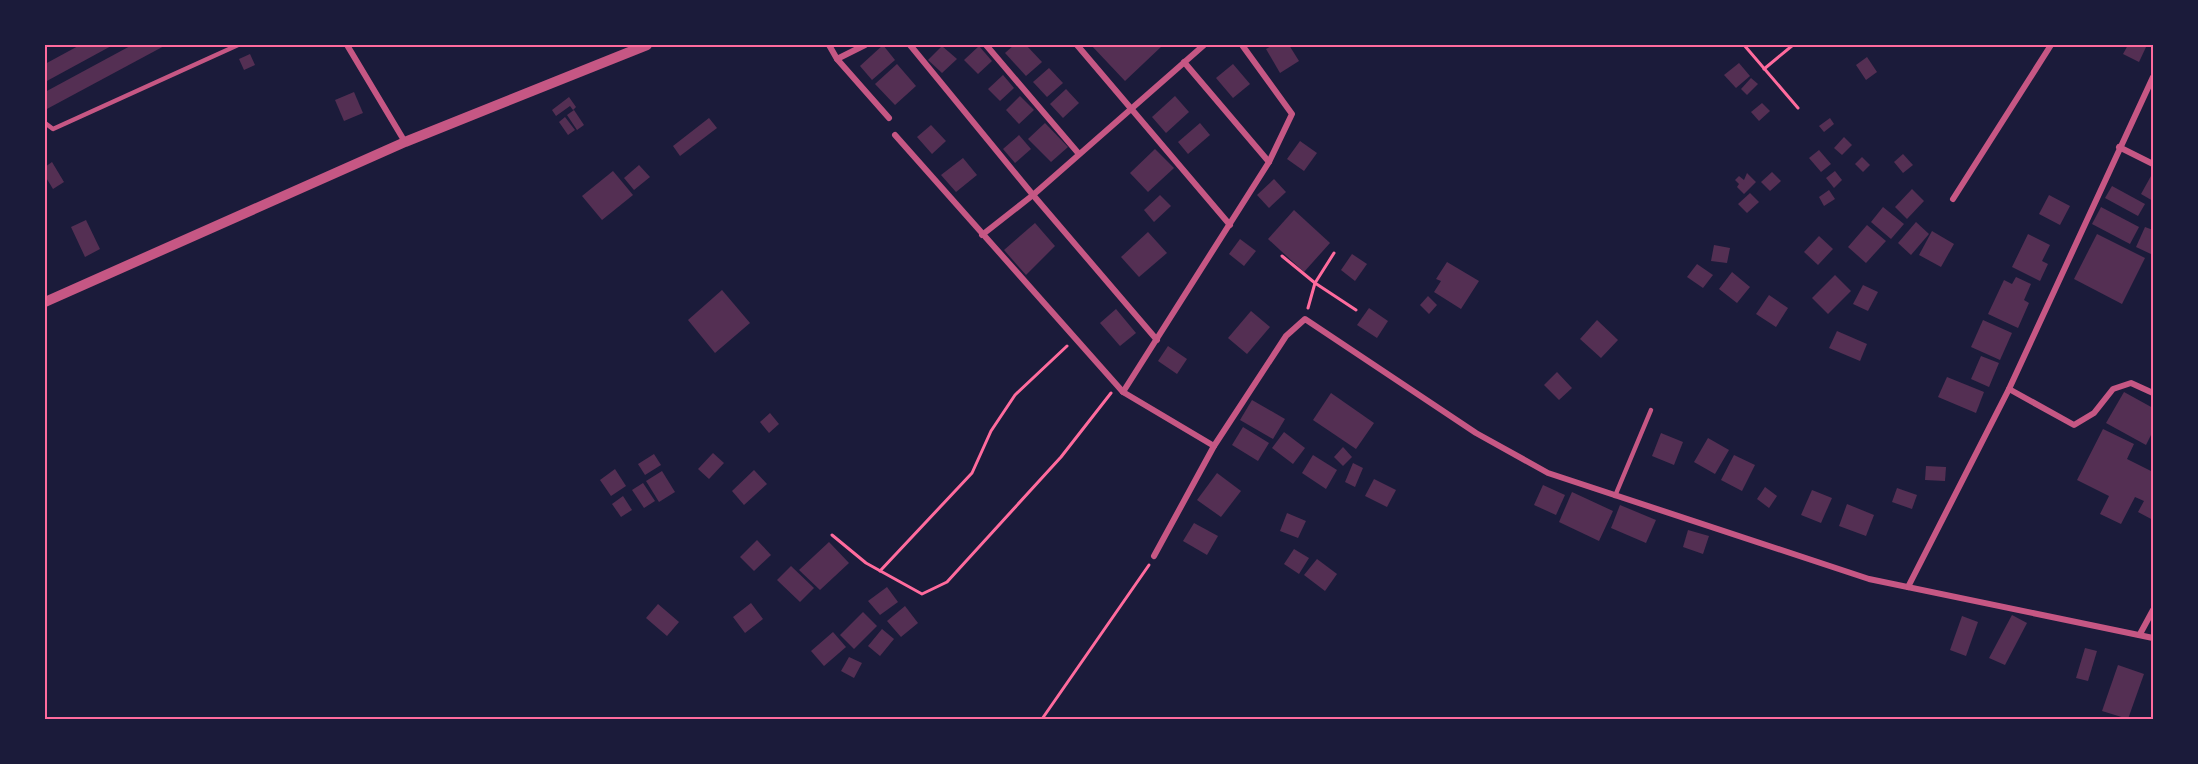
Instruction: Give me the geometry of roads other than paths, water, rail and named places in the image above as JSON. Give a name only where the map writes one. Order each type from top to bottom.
[{"type":"street","points":[[347,45],[405,142]]},
{"type":"street","points":[[45,302],[405,142],[647,45]]},
{"type":"street","points":[[829,45],[837,59],[889,118]]},
{"type":"street","points":[[837,59],[865,45]]},
{"type":"street","points":[[910,45],[1033,195],[1157,340]]},
{"type":"street","points":[[986,45],[1079,154]]},
{"type":"street","points":[[1077,45],[1230,225]]},
{"type":"street","points":[[982,235],[1033,195],[1204,45]]},
{"type":"street","points":[[1124,392],[1269,162],[1292,114],[1242,45]]},
{"type":"street","points":[[1953,199],[2050,45]]},
{"type":"street","points":[[1184,62],[1269,162]]},
{"type":"street","points":[[1908,587],[2009,389],[2153,77]]},
{"type":"street","points":[[895,135],[1124,392],[1214,446]]},
{"type":"street","points":[[2119,147],[2153,164]]},
{"type":"street","points":[[1154,556],[1214,446],[1286,336],[1305,319],[1476,433],[1548,474],[1869,579],[2153,638]]},
{"type":"street","points":[[2009,389],[2074,425],[2094,413],[2113,389],[2131,383],[2153,393]]},
{"type":"street","points":[[2140,634],[2153,610]]},
{"type":"lane","points":[[45,123],[53,129],[238,45]]},
{"type":"lane","points":[[1614,496],[1651,410]]}]
